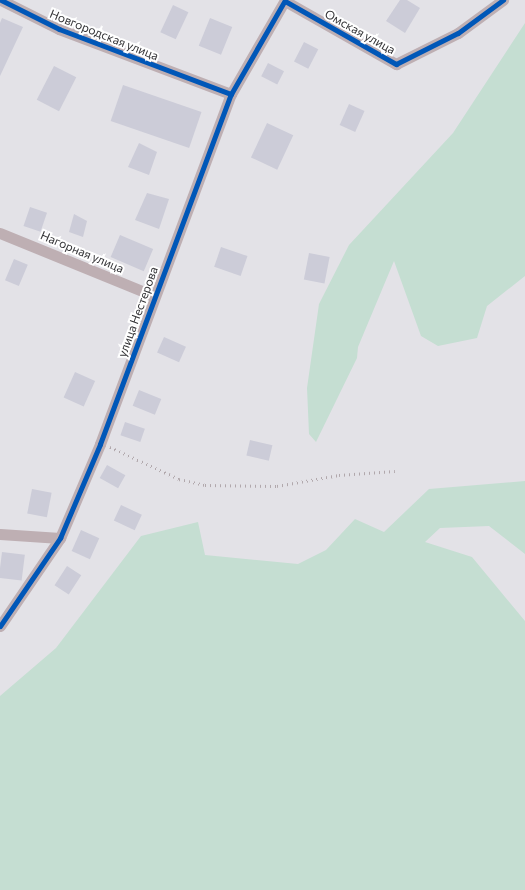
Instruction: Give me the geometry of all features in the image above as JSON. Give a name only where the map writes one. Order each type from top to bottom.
[{"type":"street","name":"Новгородская улица","points":[[1,0],[59,30],[231,94]]},
{"type":"street","name":"улица Нестерова","points":[[0,626],[60,538],[100,444],[231,94],[285,0]]},
{"type":"street","name":"Омская улица","points":[[285,0],[396,64],[458,33],[503,0]]},
{"type":"street","name":"Нагорная улица","points":[[0,233],[154,296]]},
{"type":"street","points":[[0,534],[60,538]]},
{"type":"path","points":[[100,444],[179,479],[205,485],[278,486],[339,475],[395,471]]},
{"type":"green space","points":[[525,23],[525,276],[487,306],[477,338],[438,346],[421,336],[394,261],[358,347],[357,358],[316,442],[309,434],[307,388],[319,304],[349,245],[453,133]]},
{"type":"green space","points":[[525,481],[525,554],[489,526],[440,528],[425,542],[472,557],[525,621],[525,890],[0,890],[0,696],[56,648],[141,536],[198,522],[205,555],[298,564],[326,550],[355,519],[384,532],[429,489]]},
{"type":"building","points":[[400,0],[407,0],[420,8],[405,33],[386,21]]},
{"type":"building","points":[[173,5],[188,12],[176,39],[160,32]]},
{"type":"building","points":[[2,18],[23,27],[0,76],[0,23]]},
{"type":"building","points":[[210,18],[232,27],[221,55],[199,46]]},
{"type":"building","points":[[304,42],[318,49],[308,69],[294,62]]},
{"type":"building","points":[[268,63],[284,71],[277,85],[261,76]]},
{"type":"building","points":[[54,66],[76,77],[59,111],[37,100]]},
{"type":"building","points":[[123,85],[201,112],[189,148],[111,121]]},
{"type":"building","points":[[349,104],[365,111],[355,132],[340,125]]},
{"type":"building","points":[[267,123],[293,135],[277,170],[251,157]]},
{"type":"building","points":[[139,143],[157,152],[149,175],[128,167]]},
{"type":"building","points":[[147,193],[169,199],[159,229],[135,220]]},
{"type":"building","points":[[30,207],[47,213],[41,232],[23,226]]},
{"type":"building","points":[[74,214],[87,221],[83,237],[69,232]]},
{"type":"building","points":[[120,235],[153,249],[144,271],[111,257]]},
{"type":"building","points":[[221,247],[247,256],[241,276],[214,267]]},
{"type":"building","points":[[309,253],[330,257],[324,284],[304,280]]},
{"type":"building","points":[[14,259],[28,265],[19,286],[5,280]]},
{"type":"building","points":[[164,337],[186,347],[179,362],[157,353]]},
{"type":"building","points":[[75,372],[95,381],[84,407],[64,398]]},
{"type":"building","points":[[139,390],[161,399],[155,415],[133,406]]},
{"type":"building","points":[[125,422],[145,429],[140,442],[120,435]]},
{"type":"building","points":[[250,440],[272,445],[269,461],[246,456]]},
{"type":"building","points":[[107,465],[125,475],[118,488],[100,478]]},
{"type":"building","points":[[32,489],[52,493],[47,517],[27,514]]},
{"type":"building","points":[[121,505],[142,515],[135,530],[114,520]]},
{"type":"building","points":[[81,530],[99,538],[90,559],[72,551]]},
{"type":"building","points":[[2,552],[25,555],[22,581],[0,578]]},
{"type":"building","points":[[67,566],[81,575],[69,595],[54,585]]},
{"type":"cycle path","points":[[1,0],[59,29],[231,94]]},
{"type":"cycle path","points":[[0,626],[60,538],[100,444],[231,94],[285,0]]},
{"type":"cycle path","points":[[285,1],[396,64],[458,33],[503,0]]}]
